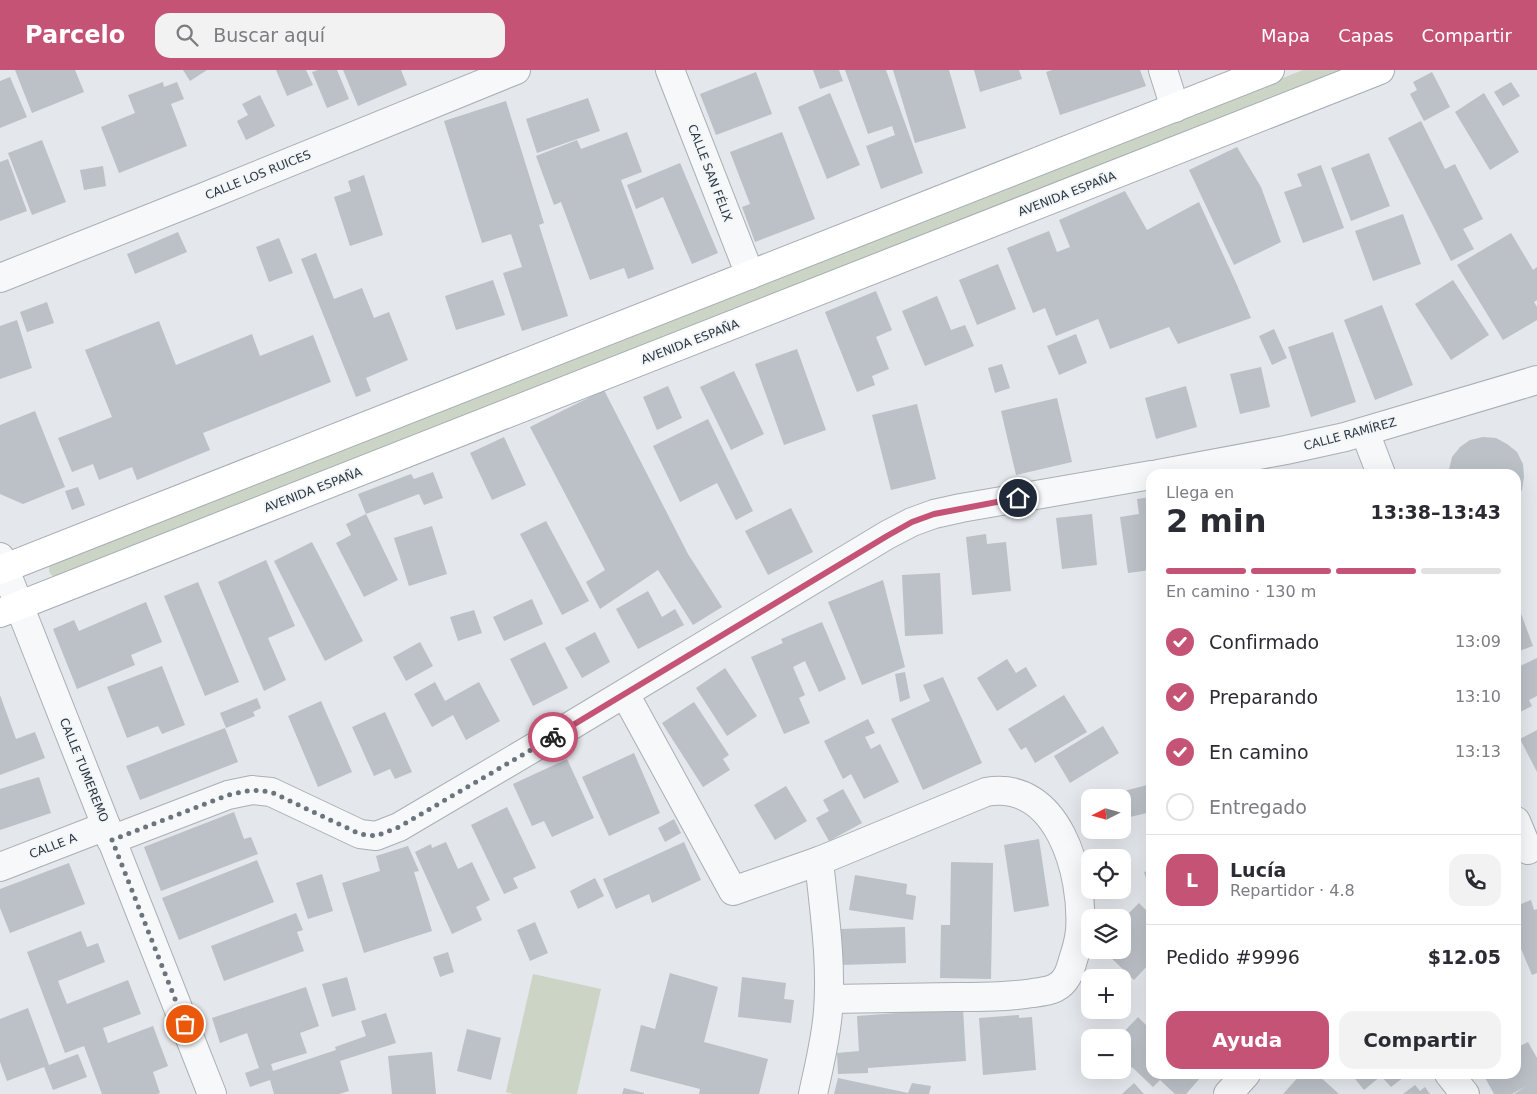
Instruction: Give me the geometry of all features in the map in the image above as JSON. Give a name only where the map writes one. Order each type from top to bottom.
[{"type":"main road","points":[[1,565],[750,275],[1270,70]]},
{"type":"main road","name":"AVENIDA ESPAÑA","points":[[10,610],[1380,70]]},
{"type":"street","name":"CALLE LOS RUICES","points":[[0,278],[516,70]]},
{"type":"street","name":"CALLE SAN FÉLIX","points":[[670,70],[750,275]]},
{"type":"street","points":[[1163,70],[1175,108]]},
{"type":"street","name":"CALLE RAMÍREZ","points":[[1185,469],[1345,438],[1537,380]]},
{"type":"street","points":[[1365,432],[1379,469]]},
{"type":"street","points":[[109,833],[228,795],[252,790],[271,792],[349,830],[367,836],[376,836],[399,827],[625,694],[878,540],[912,522],[934,514],[962,508],[1146,476]]},
{"type":"street","name":"CALLE TUMEREMO","points":[[1,565],[10,610],[109,833],[212,1094]]},
{"type":"street","points":[[625,694],[733,891],[819,861],[986,792],[999,789],[1027,796],[1046,811],[1056,825],[1066,845],[1072,864],[1080,907],[1080,932],[1069,973],[1064,981],[1053,989],[998,997],[829,998]]},
{"type":"street","name":"CALLE A","points":[[0,867],[109,833]]},
{"type":"street","points":[[1521,834],[1527,850]]},
{"type":"street","points":[[813,1094],[826,1032],[829,998],[827,946],[819,861]]},
{"type":"street","points":[[1228,1094],[1242,1079]]},
{"type":"street","points":[[1453,1079],[1465,1094]]},
{"type":"green space","points":[[1303,70],[1347,70],[55,577],[51,575],[50,565]]},
{"type":"green space","points":[[533,974],[601,989],[577,1094],[513,1094],[506,1092]]},
{"type":"building","points":[[15,70],[75,70],[84,92],[32,113]]},
{"type":"building","points":[[183,70],[207,70],[190,81]]},
{"type":"building","points":[[276,70],[306,70],[313,85],[287,96]]},
{"type":"building","points":[[318,70],[337,70],[349,99],[327,108],[312,72]]},
{"type":"building","points":[[343,70],[401,70],[407,85],[358,106]]},
{"type":"building","points":[[813,70],[839,70],[843,81],[820,89]]},
{"type":"building","points":[[845,70],[886,70],[923,173],[881,189],[866,146],[895,135],[892,126],[868,134]]},
{"type":"building","points":[[893,70],[949,70],[966,128],[915,143]]},
{"type":"building","points":[[974,70],[1019,70],[1022,79],[980,92]]},
{"type":"building","points":[[1052,70],[1140,70],[1146,86],[1060,115],[1046,72]]},
{"type":"building","points":[[756,72],[772,114],[716,135],[700,94]]},
{"type":"building","points":[[1432,72],[1450,107],[1424,121],[1410,94],[1417,90],[1413,82]]},
{"type":"building","points":[[10,77],[27,117],[0,128],[0,81]]},
{"type":"building","points":[[163,82],[164,87],[177,82],[184,99],[171,104],[187,146],[119,173],[101,127],[135,113],[128,95]]},
{"type":"building","points":[[1511,82],[1520,96],[1503,106],[1494,92]]},
{"type":"building","points":[[830,93],[860,165],[827,179],[798,107]]},
{"type":"building","points":[[1484,93],[1519,152],[1490,170],[1455,112]]},
{"type":"building","points":[[260,95],[275,126],[246,140],[237,121],[248,115],[242,104]]},
{"type":"building","points":[[588,98],[600,131],[537,153],[526,119]]},
{"type":"building","points":[[506,101],[544,223],[539,225],[568,316],[522,331],[503,273],[522,267],[511,234],[482,243],[444,121]]},
{"type":"building","points":[[1421,121],[1445,169],[1455,164],[1483,219],[1463,229],[1474,249],[1451,261],[1388,138]]},
{"type":"building","points":[[627,132],[642,172],[621,180],[654,269],[628,279],[624,268],[590,280],[561,202],[554,205],[536,156],[577,140],[581,149]]},
{"type":"building","points":[[782,132],[815,219],[755,242],[742,207],[750,204],[730,152]]},
{"type":"building","points":[[42,140],[66,202],[32,215],[8,153]]},
{"type":"building","points":[[1237,147],[1261,187],[1281,242],[1234,265],[1189,170]]},
{"type":"building","points":[[1369,153],[1390,206],[1351,221],[1331,168]]},
{"type":"building","points":[[8,159],[27,211],[0,221],[0,162]]},
{"type":"building","points":[[680,163],[718,253],[692,264],[663,197],[636,209],[627,185]]},
{"type":"building","points":[[1321,165],[1344,228],[1303,243],[1284,192],[1302,186],[1297,174]]},
{"type":"building","points":[[103,166],[106,186],[84,190],[80,170]]},
{"type":"building","points":[[364,175],[383,235],[350,246],[334,197],[351,191],[348,181]]},
{"type":"building","points":[[1125,191],[1147,230],[1199,202],[1251,318],[1178,344],[1169,327],[1110,349],[1098,319],[1056,336],[1045,308],[1033,313],[1007,248],[1049,231],[1057,252],[1070,247],[1059,220]]},
{"type":"building","points":[[1403,214],[1421,264],[1373,281],[1355,231]]},
{"type":"building","points":[[178,232],[187,252],[135,274],[127,254]]},
{"type":"building","points":[[1511,233],[1533,270],[1537,267],[1537,300],[1534,302],[1537,307],[1537,320],[1503,340],[1457,265]]},
{"type":"building","points":[[279,238],[293,273],[269,282],[256,247]]},
{"type":"building","points":[[316,253],[334,299],[362,288],[374,318],[389,312],[408,360],[366,378],[371,391],[356,397],[301,259]]},
{"type":"building","points":[[998,264],[1016,309],[977,325],[959,280]]},
{"type":"building","points":[[493,280],[505,315],[456,330],[445,296]]},
{"type":"building","points":[[1453,280],[1489,335],[1451,360],[1415,304]]},
{"type":"building","points":[[876,291],[892,330],[876,337],[889,369],[872,376],[875,385],[857,392],[825,312]]},
{"type":"building","points":[[937,296],[951,330],[965,325],[974,346],[925,366],[902,311]]},
{"type":"building","points":[[47,302],[54,323],[27,332],[20,312]]},
{"type":"building","points":[[1382,305],[1413,385],[1375,400],[1344,320]]},
{"type":"building","points":[[17,320],[32,368],[0,379],[0,326]]},
{"type":"building","points":[[159,321],[176,365],[252,334],[260,356],[313,335],[331,382],[203,433],[210,450],[137,480],[132,467],[99,480],[93,464],[72,472],[58,438],[112,417],[85,350]]},
{"type":"building","points":[[1274,329],[1287,358],[1272,365],[1259,336]]},
{"type":"building","points":[[1333,332],[1356,402],[1311,417],[1288,347]]},
{"type":"building","points":[[1076,334],[1087,363],[1059,375],[1047,346]]},
{"type":"building","points":[[797,349],[826,430],[784,445],[755,364]]},
{"type":"building","points":[[1002,364],[1010,388],[995,393],[988,368]]},
{"type":"building","points":[[1261,367],[1270,407],[1240,414],[1230,374]]},
{"type":"building","points":[[734,371],[764,434],[731,450],[700,387]]},
{"type":"building","points":[[668,386],[682,418],[657,430],[643,397]]},
{"type":"building","points":[[1186,386],[1197,427],[1156,439],[1145,398]]},
{"type":"building","points":[[604,390],[688,554],[722,607],[693,625],[658,570],[600,609],[586,582],[605,570],[530,427]]},
{"type":"building","points":[[1057,398],[1072,462],[1016,475],[1001,411]]},
{"type":"building","points":[[917,404],[936,479],[891,490],[872,415]]},
{"type":"building","points":[[35,411],[65,487],[23,504],[0,494],[0,425]]},
{"type":"building","points":[[708,419],[753,511],[736,520],[717,483],[680,502],[653,446]]},
{"type":"building","points":[[504,437],[526,485],[492,500],[470,453]]},
{"type":"building","points":[[1483,437],[1496,438],[1517,452],[1523,464],[1524,477],[1521,492],[1521,469],[1449,469],[1452,457],[1460,447],[1470,440]]},
{"type":"building","points":[[433,472],[443,498],[424,505],[419,494],[366,514],[358,494],[411,474],[414,479]]},
{"type":"building","points":[[78,487],[85,505],[72,510],[65,491]]},
{"type":"building","points":[[1146,498],[1146,571],[1128,573],[1120,517],[1139,514],[1137,499]]},
{"type":"building","points":[[791,508],[813,552],[768,575],[745,531]]},
{"type":"building","points":[[366,514],[398,580],[364,597],[336,543],[351,535],[346,524]]},
{"type":"building","points":[[1092,514],[1097,565],[1062,569],[1056,518]]},
{"type":"building","points":[[546,521],[589,601],[562,615],[520,534]]},
{"type":"building","points":[[432,526],[447,574],[409,586],[394,538]]},
{"type":"building","points":[[986,534],[987,544],[1006,542],[1011,591],[972,595],[966,537]]},
{"type":"building","points":[[312,542],[363,641],[325,661],[274,561]]},
{"type":"building","points":[[266,560],[295,626],[268,638],[286,680],[264,691],[218,582]]},
{"type":"building","points":[[940,573],[943,634],[905,636],[902,575]]},
{"type":"building","points":[[883,580],[905,667],[862,685],[828,602]]},
{"type":"building","points":[[198,582],[239,682],[205,696],[164,596]]},
{"type":"building","points":[[648,591],[662,617],[675,609],[684,625],[638,649],[616,609]]},
{"type":"building","points":[[532,599],[543,624],[504,641],[493,617]]},
{"type":"building","points":[[146,602],[162,642],[131,655],[135,665],[77,689],[53,629],[74,620],[79,631]]},
{"type":"building","points":[[474,610],[482,633],[458,641],[450,617]]},
{"type":"building","points":[[1521,614],[1533,646],[1521,650]]},
{"type":"building","points":[[822,622],[846,679],[819,692],[805,661],[793,667],[805,695],[799,698],[810,723],[784,734],[751,657],[783,643],[781,639]]},
{"type":"building","points":[[595,632],[610,662],[582,678],[565,648]]},
{"type":"building","points":[[420,642],[433,666],[406,681],[393,657]]},
{"type":"building","points":[[545,642],[568,688],[533,706],[510,659]]},
{"type":"building","points":[[1537,658],[1537,696],[1529,700],[1532,706],[1521,712],[1521,666]]},
{"type":"building","points":[[1007,659],[1016,673],[1026,667],[1037,686],[997,711],[977,678]]},
{"type":"building","points":[[162,666],[185,725],[162,734],[158,726],[127,738],[107,687]]},
{"type":"building","points":[[725,668],[757,716],[727,736],[696,688]]},
{"type":"building","points":[[905,672],[910,698],[900,702],[895,674]]},
{"type":"building","points":[[943,677],[982,763],[923,790],[891,719],[930,701],[923,685]]},
{"type":"building","points":[[435,682],[445,701],[479,682],[500,721],[466,740],[453,715],[432,727],[414,694]]},
{"type":"building","points":[[0,695],[16,739],[35,732],[45,758],[0,775]]},
{"type":"building","points":[[1064,695],[1087,732],[1035,763],[1026,747],[1021,750],[1008,729]]},
{"type":"building","points":[[257,698],[261,708],[253,712],[255,716],[226,728],[220,713]]},
{"type":"building","points":[[321,701],[352,772],[318,787],[288,716]]},
{"type":"building","points":[[694,702],[729,755],[723,759],[730,770],[703,787],[662,723]]},
{"type":"building","points":[[385,712],[412,772],[395,779],[390,769],[374,776],[352,727]]},
{"type":"building","points":[[868,719],[875,733],[865,737],[871,749],[880,744],[899,782],[864,799],[851,774],[843,779],[824,741]]},
{"type":"building","points":[[1103,726],[1119,753],[1070,783],[1054,756]]},
{"type":"building","points":[[225,728],[238,762],[140,800],[126,766]]},
{"type":"building","points":[[1537,730],[1537,772],[1521,741],[1521,738]]},
{"type":"building","points":[[634,753],[660,813],[609,836],[582,777]]},
{"type":"building","points":[[567,759],[594,818],[552,837],[544,821],[532,826],[513,784]]},
{"type":"building","points":[[39,777],[51,813],[0,830],[0,789]]},
{"type":"building","points":[[1146,785],[1146,813],[1131,817],[1131,789]]},
{"type":"building","points":[[786,786],[807,821],[775,840],[754,805]]},
{"type":"building","points":[[843,789],[862,823],[829,841],[816,818],[829,811],[823,800]]},
{"type":"building","points":[[507,807],[536,868],[513,878],[518,888],[504,894],[471,825]]},
{"type":"building","points":[[234,812],[244,839],[251,837],[258,854],[161,891],[144,847]]},
{"type":"building","points":[[674,819],[681,833],[665,842],[658,828]]},
{"type":"building","points":[[1039,839],[1049,906],[1014,912],[1004,845]]},
{"type":"building","points":[[446,842],[458,869],[472,862],[490,900],[476,907],[482,920],[452,934],[415,852],[431,844],[432,848]]},
{"type":"building","points":[[684,842],[701,880],[652,903],[649,894],[616,909],[603,879]]},
{"type":"building","points":[[408,846],[419,871],[414,872],[432,931],[364,953],[342,883],[380,871],[376,856]]},
{"type":"building","points":[[257,860],[274,902],[179,940],[162,898]]},
{"type":"building","points":[[951,862],[993,863],[991,979],[940,978],[941,925],[950,925]]},
{"type":"building","points":[[69,863],[85,904],[10,933],[0,908],[0,889]]},
{"type":"building","points":[[322,874],[333,911],[308,919],[296,883]]},
{"type":"building","points":[[855,875],[907,884],[906,894],[916,896],[913,920],[849,910]]},
{"type":"building","points":[[595,878],[604,896],[578,909],[570,891]]},
{"type":"building","points":[[1531,900],[1534,910],[1537,909],[1537,973],[1532,975],[1521,949],[1521,904]]},
{"type":"building","points":[[1139,903],[1146,910],[1146,967],[1134,980],[1131,977],[1131,969],[1123,969],[1112,959],[1131,959],[1131,911]]},
{"type":"building","points":[[296,913],[303,930],[297,932],[304,951],[224,981],[211,946]]},
{"type":"building","points":[[535,922],[548,953],[530,961],[517,930]]},
{"type":"building","points":[[905,927],[906,963],[840,965],[839,929]]},
{"type":"building","points":[[81,931],[87,947],[98,943],[105,962],[58,981],[67,1004],[128,980],[141,1014],[103,1028],[108,1043],[153,1026],[168,1066],[153,1072],[160,1093],[102,1094],[84,1046],[65,1053],[27,952]]},
{"type":"building","points":[[448,952],[454,972],[440,977],[433,957]]},
{"type":"building","points":[[670,973],[718,987],[704,1042],[768,1059],[759,1094],[699,1094],[700,1089],[630,1071],[641,1025],[655,1029]]},
{"type":"building","points":[[347,977],[356,1010],[332,1017],[322,984]]},
{"type":"building","points":[[742,977],[786,983],[784,999],[794,1000],[791,1023],[738,1017]]},
{"type":"building","points":[[306,987],[319,1026],[300,1033],[307,1053],[271,1064],[273,1071],[336,1050],[335,1047],[366,1036],[361,1021],[386,1013],[396,1043],[340,1061],[349,1091],[339,1094],[274,1094],[270,1080],[250,1087],[245,1073],[259,1068],[247,1033],[220,1043],[212,1018]]},
{"type":"building","points":[[28,1008],[49,1065],[78,1054],[87,1077],[53,1090],[44,1067],[7,1081],[0,1062],[0,1019]]},
{"type":"building","points":[[963,1008],[966,1061],[868,1068],[868,1073],[838,1074],[837,1053],[859,1051],[857,1016]]},
{"type":"building","points":[[1019,1015],[1019,1018],[1032,1017],[1036,1070],[983,1075],[979,1018]]},
{"type":"building","points":[[1138,1017],[1146,1025],[1146,1079],[1199,1079],[1186,1094],[1175,1094],[1160,1080],[1153,1087],[1132,1067],[1131,1068],[1131,1029],[1127,1029]]},
{"type":"building","points":[[467,1029],[501,1038],[491,1080],[457,1071]]},
{"type":"building","points":[[1528,1042],[1537,1058],[1537,1094],[1514,1094],[1528,1085],[1512,1094],[1494,1094],[1486,1079],[1521,1079],[1521,1046]]},
{"type":"building","points":[[432,1052],[436,1094],[392,1094],[388,1056]]},
{"type":"building","points":[[838,1078],[908,1093],[912,1083],[931,1086],[929,1094],[834,1094]]},
{"type":"building","points":[[1296,1079],[1322,1079],[1339,1094],[1283,1094]]},
{"type":"building","points":[[1355,1079],[1377,1079],[1364,1090]]},
{"type":"building","points":[[1384,1079],[1401,1079],[1391,1087]]},
{"type":"building","points":[[1134,1083],[1144,1094],[1122,1094]]},
{"type":"building","points":[[1415,1085],[1420,1091],[1425,1087],[1430,1094],[1403,1094]]},
{"type":"building","points":[[624,1088],[644,1093],[644,1094],[622,1094]]},
{"type":"way so far","points":[[185,1024],[112,840],[228,795],[252,790],[271,792],[349,830],[367,836],[376,836],[399,827],[553,737]]},
{"type":"route","points":[[553,737],[912,522],[934,514],[1018,498]]}]
